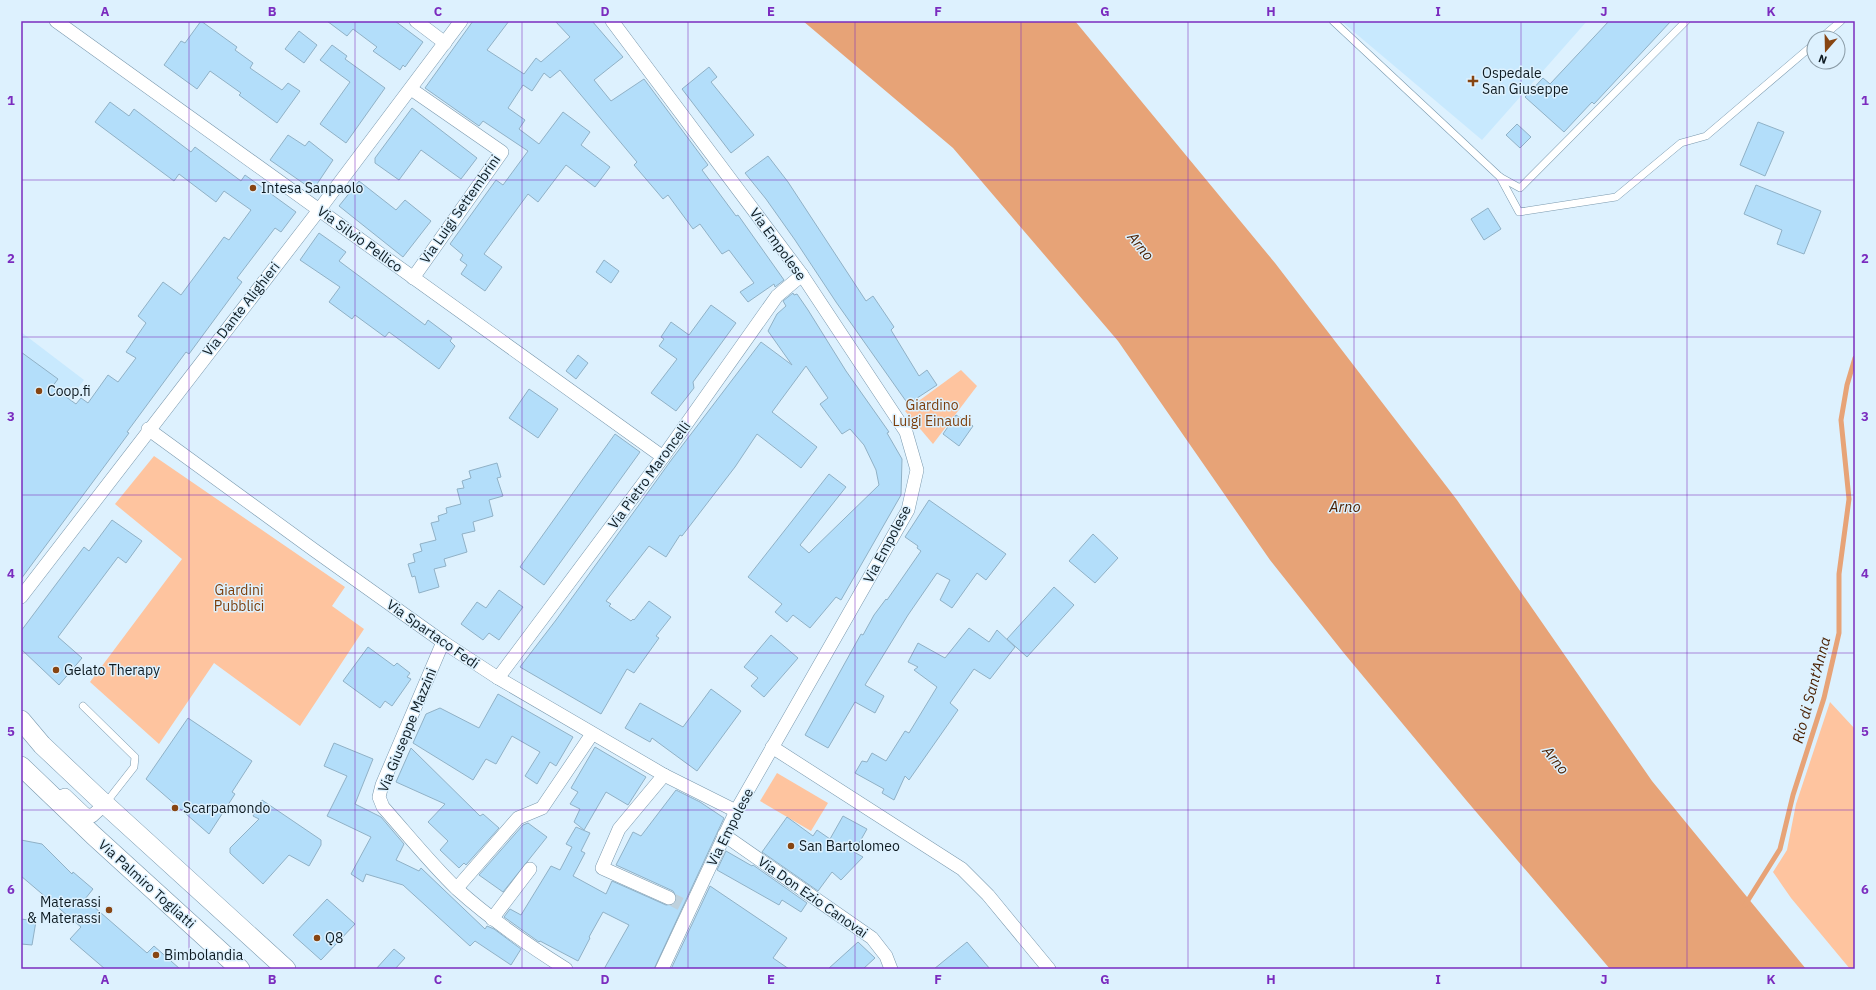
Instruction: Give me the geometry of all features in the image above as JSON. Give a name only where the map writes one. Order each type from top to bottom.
[{"type":"main road","points":[[21,720],[42,745],[286,969]]},
{"type":"main road","name":"Via Palmiro Togliatti","points":[[21,766],[240,969]]},
{"type":"street","points":[[416,21],[445,43]]},
{"type":"street","name":"Via Dante Alighieri","points":[[21,597],[148,430],[319,210],[461,21]]},
{"type":"street","name":"Via Empolese","points":[[612,21],[802,275],[906,432],[917,470],[908,510],[736,811],[688,907],[662,969]]},
{"type":"street","name":"Via Silvio Pellico","points":[[63,23],[412,278],[663,457]]},
{"type":"street","name":"Via Luigi Settembrini","points":[[411,89],[502,152],[412,278]]},
{"type":"street","name":"Via Pietro Maroncelli","points":[[498,678],[663,457],[777,296],[802,275]]},
{"type":"street","name":"Via Spartaco Fedi","points":[[148,430],[443,642],[498,678],[664,775],[736,811]]},
{"type":"street","name":"Via Giuseppe Mazzini","points":[[443,642],[382,785],[379,797],[383,807],[457,888],[492,919],[566,969]]},
{"type":"street","points":[[457,888],[518,818],[542,808],[592,734]]},
{"type":"street","points":[[772,747],[962,869],[988,896],[1049,969]]},
{"type":"street","points":[[664,775],[619,829],[602,868],[669,898]]},
{"type":"street","points":[[55,799],[65,795],[85,814],[92,816],[105,804]]},
{"type":"street","name":"Via Don Ezio Canovai","points":[[724,835],[872,938],[886,956],[891,969]]},
{"type":"street","points":[[492,919],[530,869]]},
{"type":"lane","points":[[1333,21],[1500,177],[1520,188],[1686,21]]},
{"type":"lane","points":[[1830,30],[1841,21]]},
{"type":"lane","points":[[1500,177],[1519,212],[1616,197],[1681,143],[1706,136],[1806,51]]},
{"type":"lane","points":[[83,706],[135,757],[134,768],[105,804]]},
{"type":"shaded area","name":"Ospedale San Giuseppe","points":[[1341,21],[1587,21],[1482,140]]},
{"type":"shaded area","points":[[21,332],[84,380],[21,463]]},
{"type":"green space","name":"Giardino Luigi Einaudi","points":[[961,370],[977,386],[933,444],[905,411]]},
{"type":"green space","name":"Giardini Pubblici","points":[[154,456],[345,587],[332,606],[364,629],[300,726],[214,663],[159,744],[90,682],[182,559],[115,504]]},
{"type":"green space","points":[[1830,702],[1855,729],[1855,969],[1850,969],[1791,898],[1773,872],[1787,850],[1796,804]]},
{"type":"green space","points":[[777,773],[828,803],[811,831],[760,801]]},
{"type":"water","name":"Arno","points":[[803,21],[1075,21],[1275,263],[1457,500],[1652,781],[1806,969],[1610,969],[1466,800],[1343,652],[1270,560],[1118,341],[953,148]]},
{"type":"building","points":[[201,21],[237,47],[235,50],[253,63],[250,68],[282,90],[288,83],[300,91],[277,123],[239,95],[241,93],[210,71],[197,89],[164,65],[181,41],[185,43]]},
{"type":"building","points":[[327,21],[395,21],[423,42],[405,67],[403,65],[400,70],[373,51],[377,47],[353,29],[347,36]]},
{"type":"building","points":[[473,21],[509,21],[487,50],[524,74],[536,58],[541,62],[570,37],[555,21],[592,21],[623,57],[594,80],[611,101],[644,79],[708,165],[702,170],[736,216],[738,215],[784,280],[775,287],[774,284],[748,302],[740,292],[754,283],[729,250],[722,254],[700,224],[693,229],[668,195],[663,199],[634,165],[637,162],[560,70],[550,78],[544,73],[532,91],[523,85],[508,108],[525,120],[519,129],[539,144],[563,112],[590,132],[581,145],[610,167],[595,187],[566,165],[538,202],[528,194],[484,254],[502,267],[485,291],[461,274],[467,265],[460,260],[463,255],[450,244],[496,180],[503,185],[528,151],[483,121],[479,126],[425,88]]},
{"type":"building","points":[[1609,21],[1671,21],[1594,104],[1592,102],[1564,132],[1525,97],[1543,78],[1550,84]]},
{"type":"building","points":[[299,31],[317,45],[304,63],[285,49]]},
{"type":"building","points":[[332,45],[347,56],[345,59],[385,88],[346,143],[320,124],[350,82],[320,60]]},
{"type":"building","points":[[709,67],[717,77],[711,82],[754,135],[731,153],[682,89]]},
{"type":"building","points":[[110,102],[129,116],[134,109],[191,152],[195,147],[241,181],[245,175],[296,212],[281,232],[275,228],[237,278],[242,282],[189,354],[186,352],[127,432],[129,433],[21,579],[21,352],[58,379],[52,387],[76,404],[81,398],[88,403],[108,375],[118,382],[136,358],[126,352],[146,323],[138,316],[163,282],[181,295],[224,237],[229,240],[251,210],[224,191],[216,202],[179,174],[174,181],[95,122]]},
{"type":"building","points":[[412,108],[477,158],[461,179],[421,150],[399,180],[375,163],[375,158]]},
{"type":"building","points":[[1758,122],[1784,132],[1765,176],[1740,165]]},
{"type":"building","points":[[1517,124],[1531,137],[1520,148],[1506,135]]},
{"type":"building","points":[[288,135],[305,146],[309,141],[333,160],[313,190],[270,160]]},
{"type":"building","points":[[768,156],[788,182],[866,301],[873,296],[894,327],[891,330],[919,376],[927,370],[937,385],[908,404],[836,302],[795,240],[766,199],[745,173]]},
{"type":"building","points":[[359,181],[396,210],[405,200],[431,221],[403,257],[339,206]]},
{"type":"building","points":[[1756,185],[1821,211],[1804,254],[1777,244],[1782,230],[1744,214]]},
{"type":"building","points":[[1488,208],[1501,229],[1484,240],[1471,219]]},
{"type":"building","points":[[319,233],[346,252],[339,261],[425,325],[428,320],[452,338],[450,341],[455,346],[439,369],[389,332],[385,337],[355,315],[352,319],[329,302],[340,287],[300,260]]},
{"type":"building","points":[[604,260],[619,271],[611,283],[596,272]]},
{"type":"building","points":[[793,293],[794,295],[797,294],[846,371],[889,432],[887,433],[902,459],[901,495],[841,600],[836,597],[810,628],[793,615],[787,622],[775,612],[782,604],[748,577],[829,474],[846,487],[800,545],[809,553],[879,485],[876,470],[864,445],[850,429],[842,434],[820,404],[828,398],[806,366],[772,412],[817,447],[801,468],[757,434],[735,467],[682,536],[680,535],[666,557],[649,546],[606,601],[611,604],[609,606],[631,621],[633,619],[634,620],[649,601],[671,617],[656,636],[659,638],[634,673],[627,669],[601,714],[520,667],[556,620],[672,459],[761,342],[792,365],[768,331],[777,314],[786,306],[783,301]]},
{"type":"building","points":[[711,305],[736,323],[693,382],[694,388],[676,411],[651,393],[677,359],[659,346],[664,339],[661,337],[671,322],[689,335]]},
{"type":"building","points":[[578,355],[588,363],[576,379],[566,371]]},
{"type":"building","points":[[529,389],[558,409],[538,438],[509,418]]},
{"type":"building","points":[[956,415],[973,426],[959,446],[943,434]]},
{"type":"building","points":[[615,434],[640,452],[544,585],[520,567]]},
{"type":"building","points":[[497,463],[501,477],[497,478],[503,496],[489,500],[493,516],[473,522],[475,531],[462,534],[467,552],[444,559],[446,566],[434,569],[439,587],[419,593],[415,576],[412,577],[408,564],[415,562],[413,554],[422,551],[420,544],[436,540],[431,523],[439,521],[438,516],[447,513],[446,508],[461,504],[457,489],[464,488],[462,481],[471,478],[469,471]]},
{"type":"building","points":[[929,500],[1006,554],[986,580],[977,573],[952,608],[940,600],[950,580],[937,573],[908,615],[865,685],[884,696],[875,713],[855,702],[828,748],[805,735],[861,634],[863,635],[874,615],[886,599],[887,600],[921,551],[917,548],[918,546],[905,537]]},
{"type":"building","points":[[112,520],[142,541],[126,563],[118,557],[58,637],[82,658],[59,685],[21,649],[21,631],[84,547],[89,551]]},
{"type":"building","points":[[1093,534],[1118,558],[1095,583],[1069,561]]},
{"type":"building","points":[[1054,587],[1074,605],[1027,657],[1007,639]]},
{"type":"building","points":[[499,590],[523,607],[499,640],[489,633],[483,640],[461,624],[477,602],[486,608]]},
{"type":"building","points":[[969,628],[989,642],[997,630],[1015,647],[990,679],[974,669],[950,703],[958,710],[909,780],[905,776],[894,800],[882,793],[884,789],[855,773],[862,761],[867,762],[872,753],[886,761],[905,731],[909,733],[937,687],[914,670],[918,667],[908,662],[918,643],[945,658]]},
{"type":"building","points":[[771,635],[798,658],[764,697],[751,686],[758,678],[744,667]]},
{"type":"building","points":[[368,647],[394,666],[397,663],[410,673],[407,677],[411,679],[392,706],[385,701],[380,708],[343,681]]},
{"type":"building","points":[[711,689],[741,711],[697,771],[652,738],[650,742],[625,728],[640,703],[683,727]]},
{"type":"building","points":[[498,694],[573,737],[556,766],[550,762],[537,784],[525,776],[540,752],[512,736],[496,764],[486,759],[473,780],[413,743],[426,714],[440,708],[479,728]]},
{"type":"building","points":[[188,718],[252,761],[232,792],[235,794],[209,834],[146,779]]},
{"type":"building","points":[[334,743],[373,759],[355,804],[381,817],[404,844],[396,860],[419,871],[421,868],[485,929],[487,926],[494,929],[521,949],[511,965],[475,941],[470,946],[403,885],[366,874],[363,882],[351,874],[371,837],[327,816],[347,776],[324,766]]},
{"type":"building","points":[[595,747],[646,777],[628,805],[606,792],[584,830],[574,822],[580,809],[570,804],[578,792],[571,788]]},
{"type":"building","points":[[411,748],[480,816],[483,814],[499,828],[466,865],[464,863],[459,868],[440,850],[448,841],[428,822],[445,804],[396,782]]},
{"type":"building","points":[[676,790],[700,802],[724,818],[654,969],[604,969],[629,925],[603,912],[578,961],[540,941],[539,942],[504,917],[510,909],[521,915],[551,866],[560,870],[572,847],[566,844],[576,827],[590,833],[581,851],[585,853],[573,876],[606,894],[612,881],[666,905],[674,904],[677,898],[673,891],[616,865],[633,832],[641,836]]},
{"type":"building","points":[[262,800],[321,840],[321,845],[309,866],[289,855],[263,884],[230,853],[230,848],[259,819],[253,816]]},
{"type":"building","points":[[843,816],[867,829],[854,852],[863,857],[841,880],[832,872],[818,891],[762,852],[787,817],[813,836],[817,830],[830,839]]},
{"type":"building","points":[[528,823],[547,837],[503,892],[479,875],[523,825]]},
{"type":"building","points":[[21,840],[42,844],[72,874],[73,872],[93,889],[85,899],[147,953],[154,946],[180,969],[105,969],[70,939],[81,927],[21,876]]},
{"type":"building","points":[[726,851],[752,866],[753,865],[807,903],[801,912],[782,900],[779,905],[717,870]]},
{"type":"building","points":[[710,886],[787,938],[773,958],[789,969],[671,969]]},
{"type":"building","points":[[327,899],[355,924],[321,960],[293,935]]},
{"type":"building","points":[[21,919],[36,921],[32,945],[21,944]]},
{"type":"building","points":[[858,942],[875,958],[863,969],[828,969]]},
{"type":"building","points":[[967,942],[990,969],[934,969]]},
{"type":"building","points":[[394,949],[405,958],[395,969],[376,969]]},
{"type":"waterway","name":"Rio di Sant'Anna","points":[[1745,905],[1780,849],[1793,795],[1824,698],[1839,633],[1839,574],[1849,499],[1841,420],[1847,385],[1855,358]]},
{"type":"tunnel","points":[[669,898],[685,906]]},
{"type":"place","name":"Ospedale San Giuseppe","points":[[1473,81]]},
{"type":"place","name":"Intesa Sanpaolo","points":[[253,188]]},
{"type":"place","name":"Coop.fi","points":[[39,391]]},
{"type":"place","name":"Gelato Therapy","points":[[56,670]]},
{"type":"place","name":"Scarpamondo","points":[[175,808]]},
{"type":"place","name":"San Bartolomeo","points":[[791,846]]},
{"type":"place","name":"Materassi & Materassi","points":[[109,910]]},
{"type":"place","name":"Q8","points":[[317,938]]},
{"type":"place","name":"Bimbolandia","points":[[156,955]]}]
